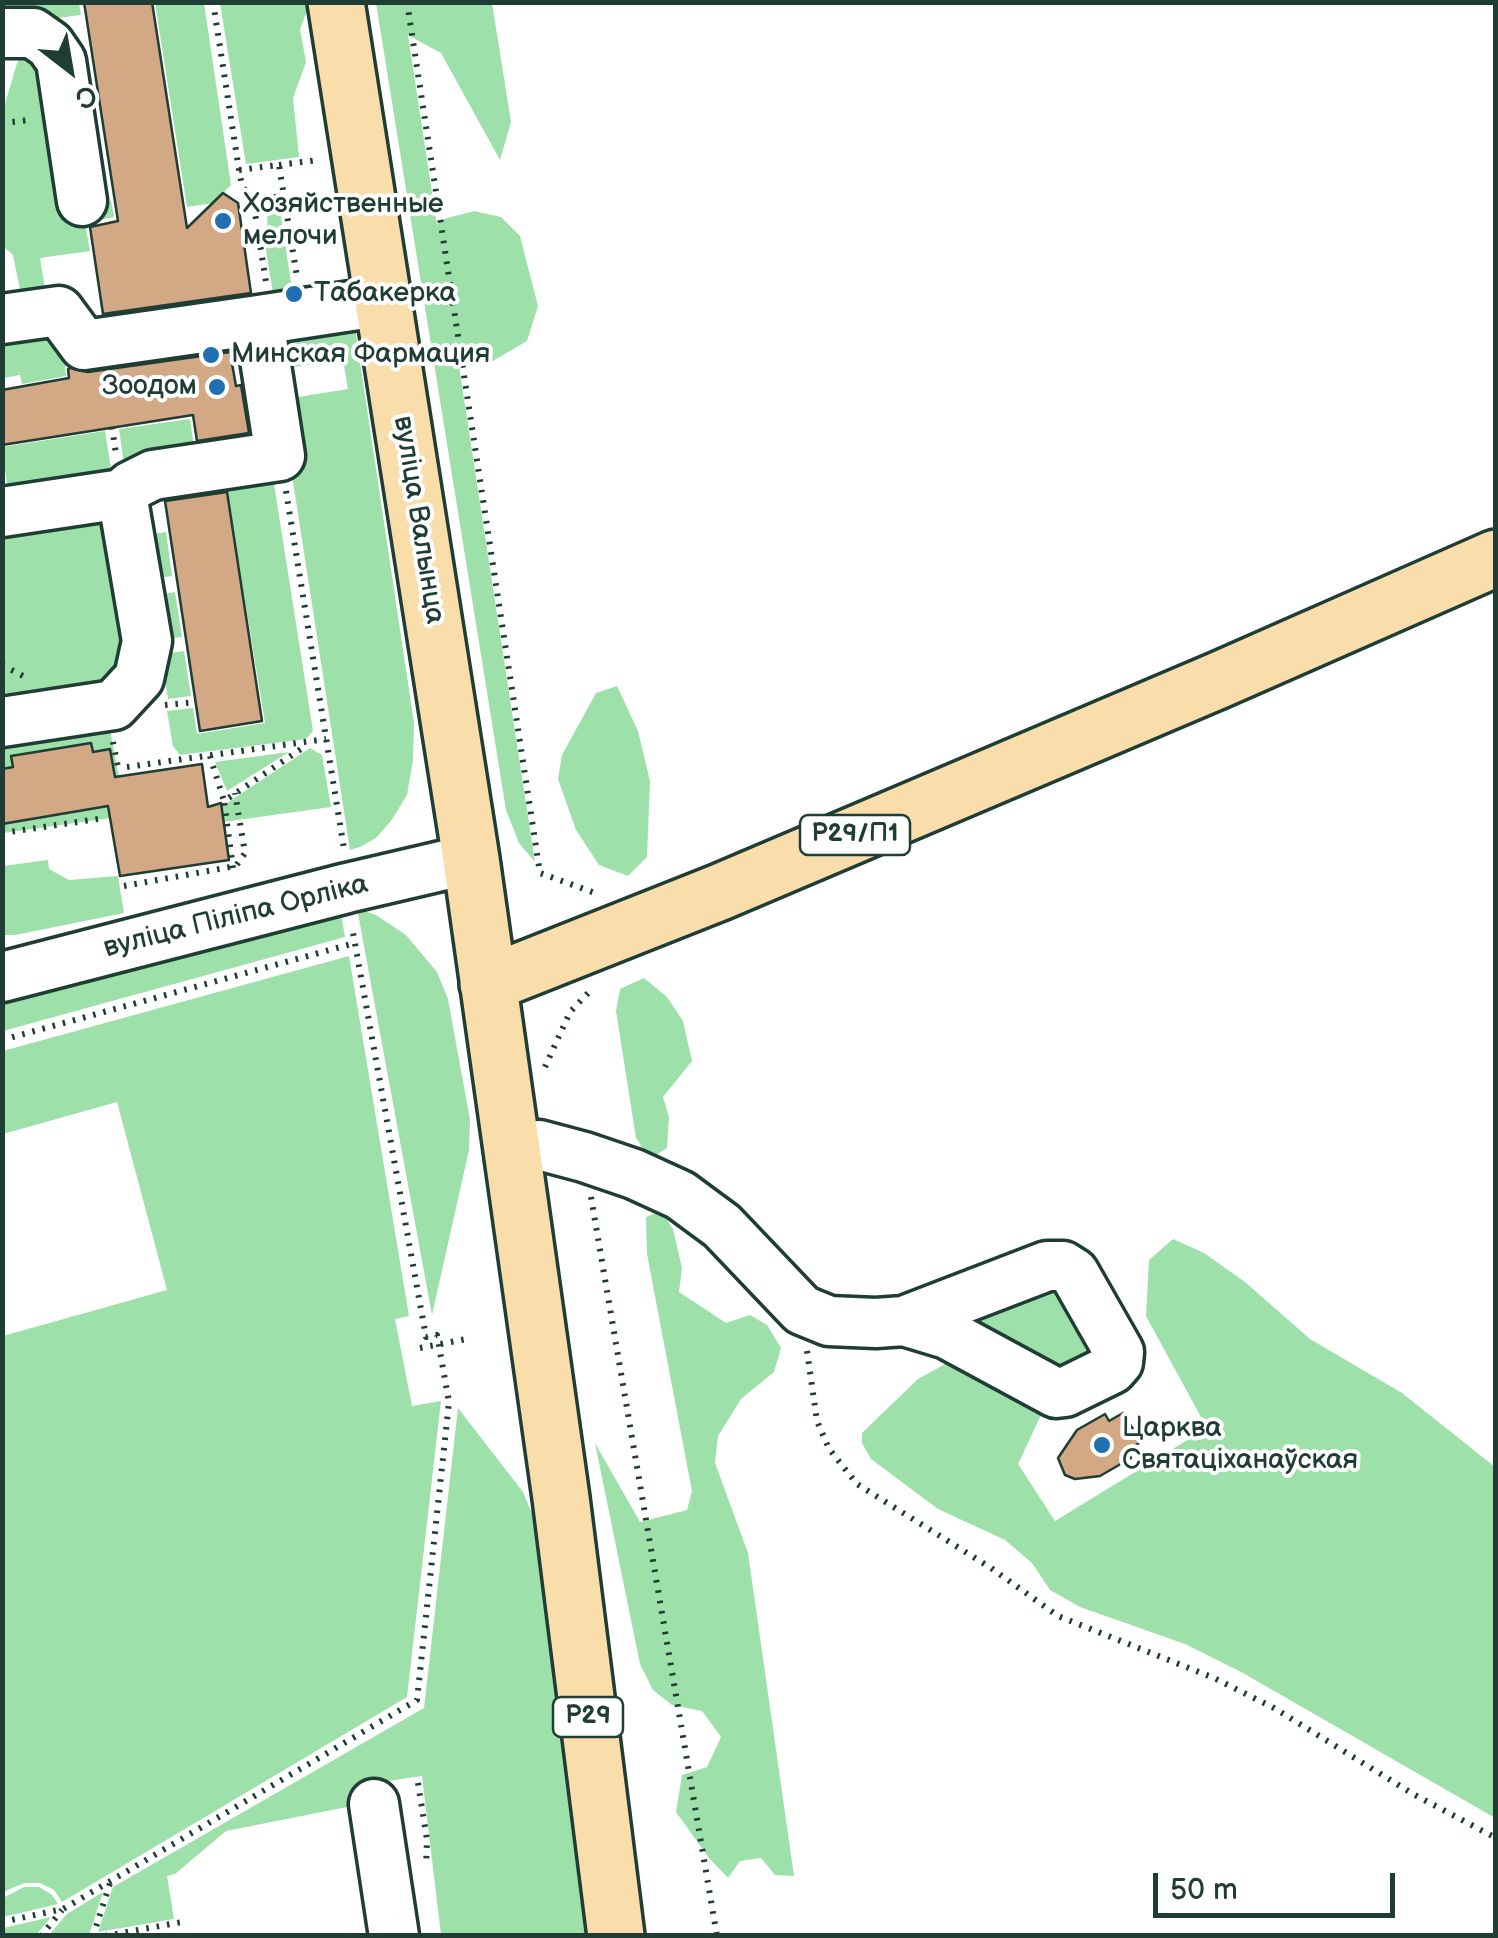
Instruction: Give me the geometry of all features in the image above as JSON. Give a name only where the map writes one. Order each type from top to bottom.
[{"type":"main road","name":"вуліца Валынца","points":[[336,2],[471,859]]},
{"type":"main road","name":"Р29/П1","points":[[488,984],[738,884],[1220,680],[1496,558]]},
{"type":"main road","name":"Р29","points":[[471,859],[561,1498],[616,1936]]},
{"type":"street","points":[[6,44],[33,34],[50,45],[60,60],[82,201]]},
{"type":"street","points":[[2,319],[59,311],[84,345],[384,301]]},
{"type":"street","points":[[2,512],[122,494],[153,475],[280,456],[278,317]]},
{"type":"street","points":[[2,722],[114,705],[139,678],[148,641],[122,494]]},
{"type":"street","name":"вуліца Піліпа Орліка","points":[[2,977],[471,859]]},
{"type":"street","points":[[512,1149],[539,1145],[658,1183],[702,1210],[802,1310],[814,1316],[847,1323],[904,1320]]},
{"type":"street","points":[[374,1804],[394,1936]]},
{"type":"path","points":[[213,2],[242,186],[253,200],[278,317]]},
{"type":"path","points":[[407,2],[540,873]]},
{"type":"path","points":[[239,170],[279,165],[284,196],[278,317]]},
{"type":"path","points":[[253,200],[284,196]]},
{"type":"path","points":[[280,456],[344,850]]},
{"type":"path","points":[[166,706],[195,702]]},
{"type":"path","points":[[127,767],[326,739]]},
{"type":"path","points":[[224,801],[312,741]]},
{"type":"path","points":[[210,756],[224,801],[234,868]]},
{"type":"path","points":[[124,886],[234,868],[244,854],[235,793]]},
{"type":"path","points":[[2,833],[105,818]]},
{"type":"path","points":[[2,1922],[63,1909],[417,1700],[450,1402],[437,1335],[426,1338],[352,926]]},
{"type":"path","points":[[2,1040],[355,943]]},
{"type":"path","points":[[544,1074],[548,1056],[570,1012],[592,988]]},
{"type":"path","points":[[584,1157],[717,1936]]},
{"type":"path","points":[[802,1310],[817,1420],[829,1449],[858,1484],[1058,1616],[1214,1678],[1274,1708],[1414,1794],[1496,1838]]},
{"type":"path","points":[[420,1348],[466,1338]]},
{"type":"path","points":[[418,1783],[427,1840],[428,1882]]},
{"type":"path","points":[[93,1936],[112,1880]]},
{"type":"path","points":[[42,1936],[63,1909]]},
{"type":"path","points":[[106,1936],[182,1922]]},
{"type":"green space","points":[[2,3],[79,3],[81,15],[3,25]]},
{"type":"green space","points":[[155,3],[204,3],[231,185],[213,203],[187,207]]},
{"type":"green space","points":[[220,3],[310,3],[300,29],[306,62],[293,98],[299,157],[246,164]]},
{"type":"green space","points":[[376,3],[492,3],[511,122],[500,160],[441,53],[408,35],[437,225],[440,220],[474,211],[501,217],[520,236],[538,306],[527,341],[491,362],[463,355],[455,340],[535,862],[519,843],[506,810]]},
{"type":"green space","points":[[41,51],[76,205],[111,201],[114,217],[85,223],[90,251],[40,258],[47,301],[23,304],[13,255],[3,246],[3,111],[17,63],[24,53]]},
{"type":"green space","points":[[279,204],[294,302],[275,306],[266,250],[268,206]]},
{"type":"green space","points":[[353,315],[414,723],[407,795],[376,838],[350,850],[290,462],[292,398],[348,389],[343,360],[287,368],[280,327]]},
{"type":"green space","points":[[3,330],[162,344],[164,359],[144,362],[141,354],[65,366],[66,376],[22,384],[20,375],[3,378]]},
{"type":"green space","points":[[190,419],[196,460],[126,478],[119,429]]},
{"type":"green space","points":[[105,431],[112,475],[8,492],[2,447]]},
{"type":"green space","points":[[271,465],[313,731],[306,739],[180,755],[173,746],[167,711],[193,708],[197,734],[265,723],[224,472]]},
{"type":"green space","points":[[115,507],[138,642],[122,685],[3,711],[3,518]]},
{"type":"green space","points":[[166,532],[172,576],[151,579],[144,535]]},
{"type":"green space","points":[[175,592],[182,637],[159,640],[153,596]]},
{"type":"green space","points":[[184,651],[191,696],[168,699],[161,654]]},
{"type":"green space","points":[[617,686],[638,731],[650,781],[647,857],[628,876],[599,865],[576,830],[558,779],[562,755],[596,693]]},
{"type":"green space","points":[[109,725],[119,777],[111,818],[3,833],[2,734]]},
{"type":"green space","points":[[310,748],[322,755],[331,807],[223,822],[221,807]]},
{"type":"green space","points":[[289,752],[227,791],[215,762]]},
{"type":"green space","points":[[48,860],[49,869],[69,880],[118,876],[124,913],[3,935],[3,866]]},
{"type":"green space","points":[[340,908],[345,937],[3,1031],[3,996]]},
{"type":"green space","points":[[357,908],[376,915],[406,935],[437,972],[448,999],[470,1120],[469,1150],[432,1315]]},
{"type":"green space","points":[[349,956],[409,1316],[395,1319],[412,1406],[441,1401],[407,1697],[62,1902],[54,1890],[40,1883],[24,1883],[3,1892],[3,1336],[167,1290],[117,1102],[3,1134],[3,1051]]},
{"type":"green space","points":[[644,978],[667,997],[683,1021],[692,1061],[663,1097],[669,1117],[667,1148],[650,1159],[636,1138],[616,1011],[620,989]]},
{"type":"green space","points":[[661,1211],[673,1229],[682,1268],[679,1292],[726,1323],[750,1315],[767,1325],[781,1348],[774,1372],[741,1399],[718,1436],[715,1463],[748,1553],[794,1876],[775,1875],[761,1858],[740,1861],[728,1878],[676,1812],[682,1775],[707,1767],[721,1737],[702,1711],[672,1705],[653,1690],[640,1664],[595,1443],[640,1522],[687,1510],[692,1491],[647,1254],[646,1217]]},
{"type":"green space","points":[[1173,1239],[1204,1253],[1245,1282],[1310,1339],[1402,1393],[1495,1467],[1495,1818],[1243,1673],[1185,1644],[1080,1607],[1050,1590],[1032,1563],[1005,1540],[938,1509],[871,1459],[862,1443],[862,1433],[918,1379],[947,1363],[1041,1415],[1018,1464],[1055,1521],[1207,1428],[1146,1316],[1149,1260]]},
{"type":"green space","points":[[1054,1286],[1095,1355],[1062,1377],[957,1312]]},
{"type":"green space","points":[[458,1408],[523,1492],[538,1528],[611,1935],[441,1935],[422,1776],[354,1786],[357,1805],[226,1831],[175,1874],[167,1876],[174,1919],[98,1932],[113,1887],[424,1708]]},
{"type":"green space","points":[[24,1887],[39,1887],[58,1904],[3,1917],[3,1898]]},
{"type":"green space","points":[[103,1892],[89,1935],[49,1935],[67,1914]]},
{"type":"green space","points":[[51,1917],[36,1935],[3,1935],[3,1928]]},
{"type":"building","points":[[84,2],[152,2],[187,228],[223,193],[238,203],[251,293],[103,314],[90,227],[118,221]]},
{"type":"building","points":[[230,352],[236,386],[241,385],[249,433],[197,441],[193,415],[2,445],[2,390],[69,378],[70,368],[88,372]]},
{"type":"building","points":[[227,492],[262,721],[200,731],[165,501]]},
{"type":"building","points":[[91,743],[93,752],[110,749],[115,777],[202,764],[208,807],[221,803],[229,860],[120,876],[108,806],[2,824],[2,769],[13,767],[11,756]]},
{"type":"building","name":"Царква Святаціханаўская","points":[[1123,1413],[1141,1442],[1127,1450],[1131,1458],[1100,1476],[1075,1479],[1065,1475],[1058,1458],[1077,1430],[1105,1414],[1109,1421]]},
{"type":"place","name":"Хозяйственные мелочи","points":[[223,221]]},
{"type":"place","name":"Табакерка","points":[[294,294]]},
{"type":"place","name":"Минская Фармация","points":[[211,355]]},
{"type":"place","name":"Зоодом","points":[[217,387]]},
{"type":"place","name":"Царква Святаціханаўская","points":[[1102,1445]]}]
